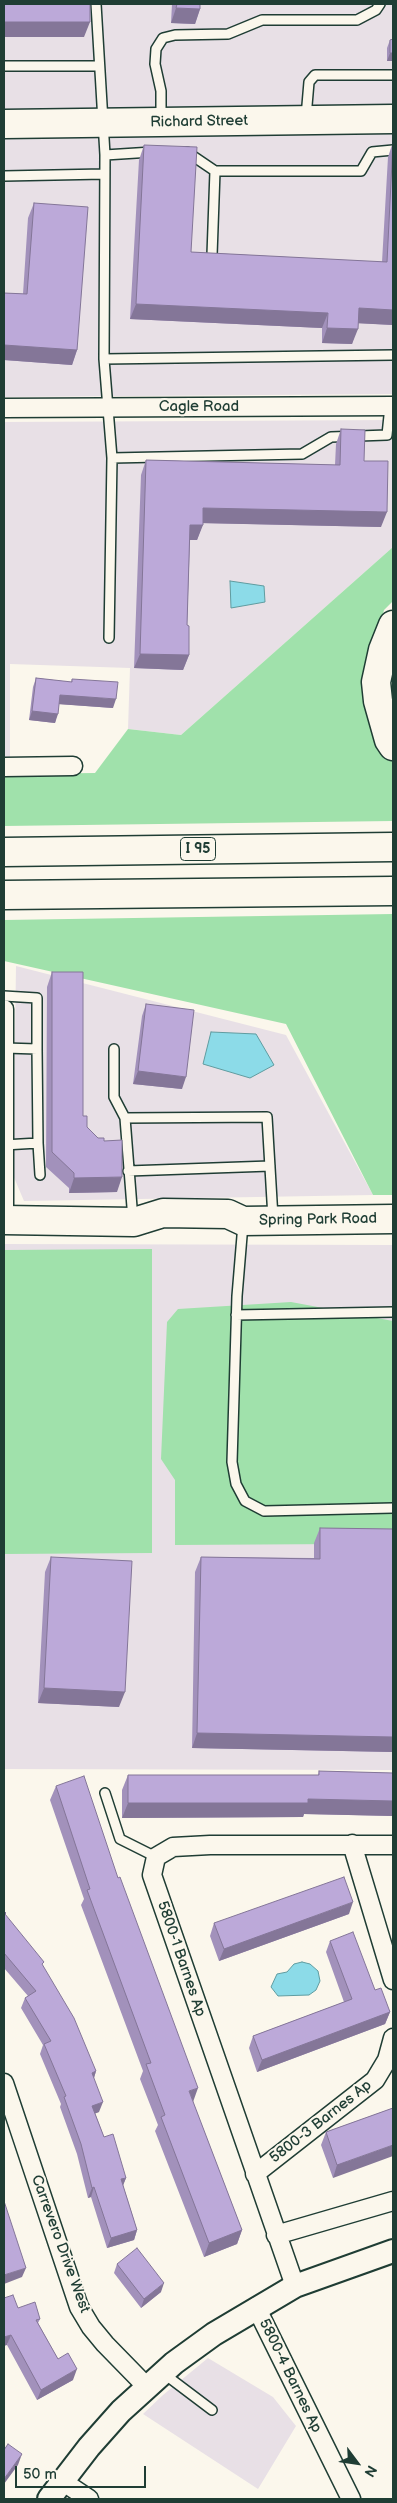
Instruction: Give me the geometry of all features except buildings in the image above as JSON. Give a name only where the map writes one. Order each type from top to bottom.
[{"type":"main road","name":"Richard Street","points":[[4,124],[393,119]]},
{"type":"main road","points":[[393,625],[382,650],[376,682],[378,701],[393,746]]},
{"type":"main road","name":"I 95","points":[[4,852],[393,847]]},
{"type":"main road","points":[[4,895],[393,891]]},
{"type":"main road","name":"Spring Park Road","points":[[4,1220],[134,1222],[163,1213],[228,1214],[243,1221],[393,1219]]},
{"type":"street","name":"Cagle Road","points":[[4,408],[391,406]]},
{"type":"street","points":[[4,768],[73,766]]},
{"type":"street","points":[[4,1008],[4,1220]]},
{"type":"street","points":[[352,1844],[393,1980]]},
{"type":"street","points":[[156,1857],[173,1847],[192,1846],[393,1845]]},
{"type":"street","name":"5800-1 Barnes Ap","points":[[156,1857],[152,1875],[295,2286]]},
{"type":"street","name":"5800-3 Barnes Ap","points":[[256,2174],[375,2080],[387,2060],[393,2038]]},
{"type":"street","name":"Carrevero Drive West","points":[[4,2083],[79,2307],[91,2327],[105,2344],[155,2380]]},
{"type":"street","points":[[276,2235],[393,2201]]},
{"type":"street","points":[[49,2499],[89,2447],[155,2380],[214,2334],[256,2307],[295,2286],[392,2255]]},
{"type":"street","name":"5800-4 Barnes Ap","points":[[256,2307],[351,2499]]},
{"type":"street","points":[[62,2481],[89,2499]]},
{"type":"lane","points":[[96,4],[105,155],[104,358],[112,458],[109,638]]},
{"type":"lane","points":[[161,122],[161,90],[155,64],[156,49],[163,38],[228,34],[262,20],[357,20],[376,10],[380,4]]},
{"type":"lane","points":[[4,66],[99,66]]},
{"type":"lane","points":[[306,120],[309,82],[315,75],[393,75]]},
{"type":"lane","points":[[179,152],[188,152],[215,171],[361,171],[372,152],[393,150]]},
{"type":"lane","points":[[105,155],[162,152]]},
{"type":"lane","points":[[212,255],[215,171]]},
{"type":"lane","points":[[4,176],[104,174]]},
{"type":"lane","points":[[104,358],[393,354]]},
{"type":"lane","points":[[112,458],[302,454],[331,438],[387,435],[391,406]]},
{"type":"lane","points":[[4,996],[36,998],[40,1175]]},
{"type":"lane","points":[[5,1048],[38,1049]]},
{"type":"lane","points":[[114,1049],[114,1097],[125,1118],[128,1171],[134,1222]]},
{"type":"lane","points":[[125,1118],[267,1117],[273,1220]]},
{"type":"lane","points":[[4,1145],[38,1143]]},
{"type":"lane","points":[[128,1171],[270,1166]]},
{"type":"lane","points":[[243,1221],[236,1315],[232,1462],[236,1484],[245,1501],[264,1511],[393,1508]]},
{"type":"lane","points":[[236,1315],[393,1312]]},
{"type":"lane","points":[[105,1792],[120,1839],[156,1857]]},
{"type":"lane","points":[[155,2380],[212,2410]]},
{"type":"shaded area","points":[[4,4],[393,4],[393,107],[4,110]]},
{"type":"shaded area","points":[[393,128],[393,394],[4,397],[4,135]]},
{"type":"shaded area","points":[[393,420],[393,547],[181,735],[128,729],[130,668],[10,664],[10,759],[4,759],[4,422]]},
{"type":"shaded area","points":[[16,966],[286,1035],[373,1195],[24,1201],[13,1175]]},
{"type":"shaded area","points":[[4,1244],[393,1245],[393,1770],[4,1769]]},
{"type":"shaded area","points":[[208,2358],[273,2397],[296,2426],[258,2489],[143,2414]]},
{"type":"green space","points":[[393,547],[393,601],[384,610],[368,670],[371,717],[393,763],[393,821],[4,826],[4,774],[95,773],[128,729],[181,735]]},
{"type":"green space","points":[[393,914],[393,1195],[373,1195],[286,1024],[4,961],[4,920]]},
{"type":"green space","points":[[152,1249],[152,1553],[4,1554],[4,1250]]},
{"type":"green space","points":[[291,1302],[393,1321],[393,1528],[384,1535],[343,1544],[175,1545],[175,1480],[161,1459],[167,1322],[178,1309]]},
{"type":"water","points":[[230,581],[264,586],[265,602],[231,608]]},
{"type":"water","points":[[211,1032],[256,1034],[274,1065],[250,1078],[203,1064]]},
{"type":"water","points":[[302,1962],[310,1964],[318,1971],[320,1981],[316,1990],[309,1995],[278,1996],[271,1987],[277,1974],[287,1972],[294,1964]]}]
